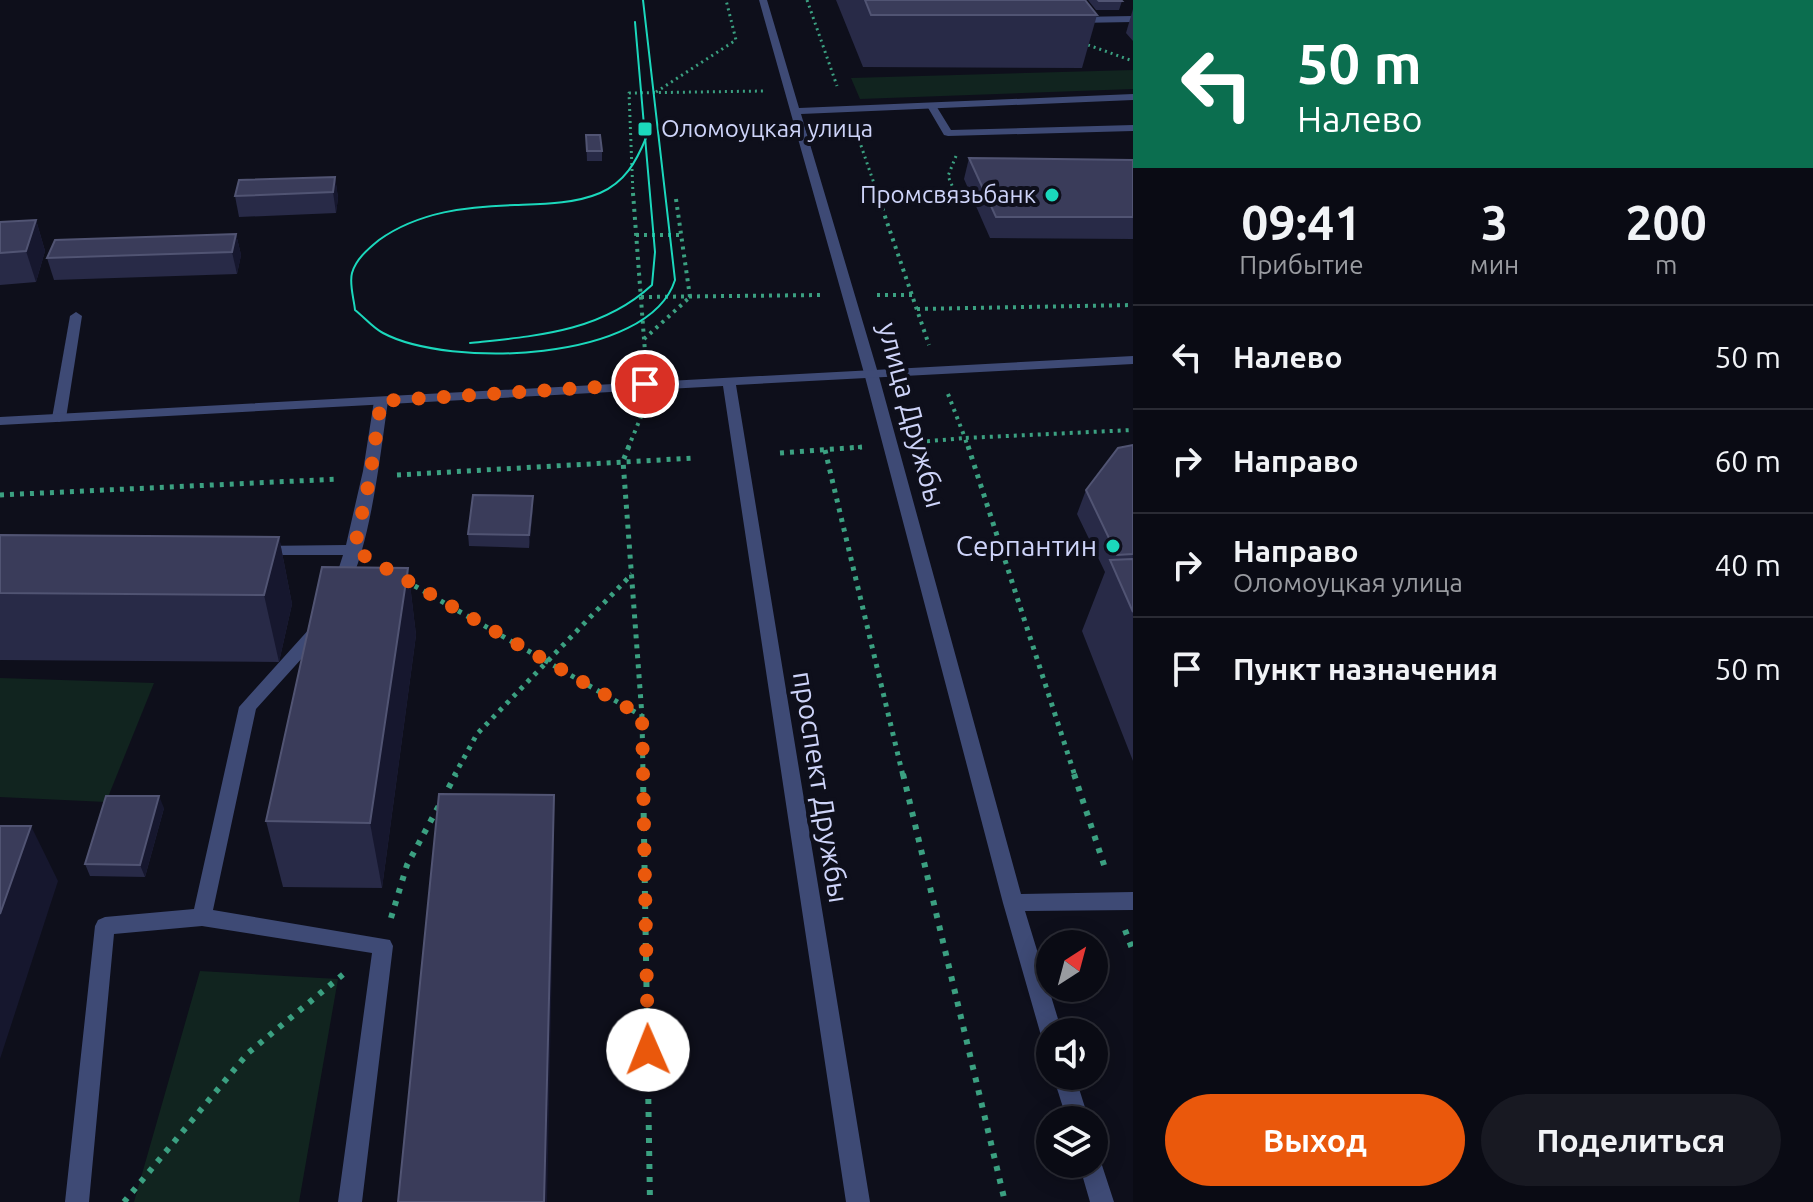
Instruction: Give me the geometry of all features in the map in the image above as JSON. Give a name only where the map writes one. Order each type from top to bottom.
[{"type":"street","name":"улица Дружбы","points":[[763,0],[871,373],[1013,903],[1047,1018]]},
{"type":"street","points":[[1061,36],[1050,21],[1133,19]]},
{"type":"street","points":[[794,111],[1133,97]]},
{"type":"street","points":[[932,106],[948,133],[1133,128]]},
{"type":"street","points":[[59,418],[76,316]]},
{"type":"street","points":[[0,421],[1133,360]]},
{"type":"street","name":"проспект Дружбы","points":[[729,380],[858,1202]]},
{"type":"street","points":[[202,917],[248,707],[332,610],[354,550],[370,477],[381,401]]},
{"type":"street","points":[[246,551],[354,550]]},
{"type":"street","points":[[1013,903],[1124,902]]},
{"type":"street","points":[[77,1202],[105,926],[202,917],[383,946],[350,1202]]},
{"type":"street","points":[[1095,1178],[1102,1202]]},
{"type":"path","points":[[655,92],[736,40],[726,0]]},
{"type":"path","points":[[807,0],[838,90]]},
{"type":"path","points":[[1061,36],[1133,61]]},
{"type":"path","points":[[646,366],[629,93],[773,91]]},
{"type":"path","points":[[856,130],[929,345]]},
{"type":"path","points":[[882,202],[959,202],[948,176],[959,146]]},
{"type":"path","points":[[676,199],[690,297]]},
{"type":"path","points":[[636,235],[681,235]]},
{"type":"path","points":[[641,297],[830,295]]},
{"type":"path","points":[[866,295],[912,295]]},
{"type":"path","points":[[644,339],[690,297]]},
{"type":"path","points":[[917,309],[1133,305]]},
{"type":"path","points":[[947,390],[1124,902],[1133,951]]},
{"type":"path","points":[[645,408],[623,461],[642,716],[650,1202]]},
{"type":"path","points":[[911,443],[1133,430]]},
{"type":"path","points":[[780,453],[870,447]]},
{"type":"path","points":[[825,450],[1005,1202]]},
{"type":"path","points":[[354,550],[642,716]]},
{"type":"path","points":[[124,1202],[248,1053],[383,946],[407,865],[477,734],[632,574]]},
{"type":"green space","points":[[1133,70],[1133,89],[860,99],[851,78]]},
{"type":"green space","points":[[0,678],[154,683],[106,802],[0,797]]},
{"type":"green space","points":[[200,971],[338,979],[299,1202],[134,1202]]},
{"type":"building","points":[[865,0],[1085,0],[1097,15],[871,15]]},
{"type":"building","points":[[586,135],[600,135],[602,151],[587,151]]},
{"type":"building","points":[[969,158],[1133,160],[1133,217],[996,217]]},
{"type":"building","points":[[335,177],[333,192],[235,196],[239,180]]},
{"type":"building","points":[[36,220],[26,251],[0,253],[0,222]]},
{"type":"building","points":[[236,234],[232,252],[47,258],[55,240]]},
{"type":"building","name":"Серпантин","points":[[1133,445],[1133,554],[1117,555],[1086,490],[1118,448]]},
{"type":"building","points":[[473,495],[533,496],[529,535],[468,534]]},
{"type":"building","points":[[0,535],[279,537],[264,595],[0,593]]},
{"type":"building","points":[[1133,559],[1133,612],[1110,560]]},
{"type":"building","points":[[322,567],[408,568],[370,823],[266,821]]},
{"type":"building","points":[[439,794],[554,795],[544,1202],[398,1202]]},
{"type":"building","points":[[106,796],[159,796],[140,865],[85,864]]},
{"type":"building","points":[[0,826],[31,826],[0,914]]},
{"type":"tram line","points":[[643,0],[675,280],[658,308],[628,328],[588,342],[544,351],[497,353],[452,351],[413,344],[379,331],[355,310],[351,282],[354,268],[367,251],[394,230],[444,212],[558,203],[600,193],[629,170],[645,140]]},
{"type":"tram line","points":[[635,22],[645,140]]},
{"type":"tram line","points":[[470,343],[543,334],[589,322],[632,301],[652,285],[655,252],[645,140]]},
{"type":"place","name":"Оломоуцкая улица","points":[[645,129]]},
{"type":"place","name":"Промсвязьбанк","points":[[1052,195]]},
{"type":"place","name":"Серпантин","points":[[1113,546]]},
{"type":"route","points":[[645,384],[381,401],[370,477],[354,550],[642,716],[648,1050]]}]
